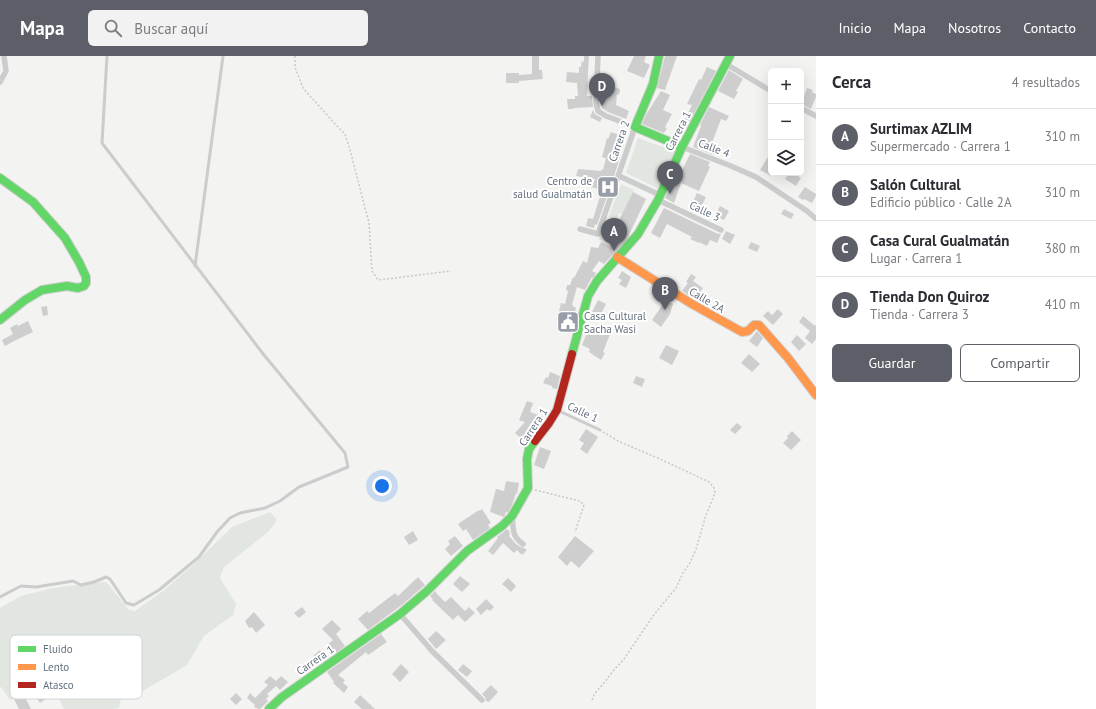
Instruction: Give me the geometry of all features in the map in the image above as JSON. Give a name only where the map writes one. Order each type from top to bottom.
[{"type":"street","points":[[0,82],[6,71],[4,56]]},
{"type":"street","name":"Calle 4","points":[[598,56],[596,102],[598,111],[606,116],[756,177],[807,211],[814,218]]},
{"type":"street","name":"Carrera 2","points":[[580,228],[598,234],[635,127],[651,91],[659,56]]},
{"type":"street","points":[[728,60],[768,89]]},
{"type":"street","name":"Carrera 1","points":[[269,709],[282,697],[400,614],[427,591],[467,550],[502,526],[512,516],[528,488],[527,459],[529,449],[558,410],[588,296],[597,281],[638,234],[659,197],[682,147],[728,60]]},
{"type":"street","points":[[804,110],[816,116]]},
{"type":"street","name":"Calle 3","points":[[619,176],[722,230]]},
{"type":"street","points":[[0,178],[33,202],[65,238],[86,277],[86,283],[84,286],[78,288],[67,286],[42,290],[25,300],[0,320]]},
{"type":"street","name":"Calle 2A","points":[[617,257],[692,304],[742,332],[748,331],[755,324],[759,325],[788,358],[816,395]]},
{"type":"street","points":[[512,516],[514,535],[523,544]]},
{"type":"street","points":[[400,614],[432,651],[482,700]]},
{"type":"lane","points":[[0,596],[21,586],[36,587],[73,582],[81,585],[106,577],[110,579],[126,603],[134,605],[159,590],[199,557],[217,532],[230,518],[240,513],[265,508],[280,501],[299,487],[348,466],[345,452],[264,355],[102,143],[108,56]]},
{"type":"lane","points":[[195,266],[224,56]]},
{"type":"lane","name":"Calle 1","points":[[558,410],[600,430]]},
{"type":"path","points":[[295,56],[295,67],[303,88],[345,134],[369,223],[372,271],[378,280],[451,271]]},
{"type":"path","points":[[592,700],[595,693],[624,659],[653,616],[676,588],[696,549],[706,515],[715,493],[714,488],[709,482],[620,442],[600,430]]},
{"type":"path","points":[[528,488],[580,501],[584,505],[575,532]]},
{"type":"shaded area","points":[[638,138],[677,152],[659,189],[626,173]]},
{"type":"shaded area","points":[[621,184],[634,190],[622,214],[619,213],[616,221],[609,216]]},
{"type":"shaded area","points":[[602,233],[611,233],[607,242],[599,239]]},
{"type":"shaded area","points":[[270,512],[277,520],[269,531],[224,567],[220,578],[236,604],[233,615],[204,636],[187,665],[142,691],[142,635],[10,635],[10,699],[12,699],[10,700],[0,687],[0,608],[21,596],[53,588],[105,582],[129,610],[135,611],[163,591],[192,566],[232,527]]},
{"type":"shaded area","points":[[59,699],[121,699],[119,708],[64,709]]},
{"type":"building","points":[[532,56],[539,56],[539,70],[542,70],[543,79],[519,81],[519,83],[506,83],[506,73],[519,73],[519,75],[532,74]]},
{"type":"building","points":[[584,56],[589,56],[587,96],[592,96],[593,107],[568,109],[567,99],[575,99],[575,96],[578,96],[577,83],[566,82],[567,72],[579,73],[579,67],[581,67],[582,61],[584,62]]},
{"type":"building","points":[[634,56],[646,56],[644,62],[650,65],[644,78],[627,71]]},
{"type":"building","points":[[665,56],[677,56],[665,90],[657,88]]},
{"type":"building","points":[[707,67],[716,71],[690,121],[685,119],[692,105],[687,104],[699,79],[701,80]]},
{"type":"building","points":[[729,70],[743,79],[736,91],[738,92],[734,99],[718,91]]},
{"type":"building","points":[[608,85],[620,89],[619,95],[617,94],[616,105],[629,111],[626,119],[602,108],[600,99],[603,100]]},
{"type":"building","points":[[807,88],[813,90],[812,92],[816,94],[811,109],[804,106],[804,96]]},
{"type":"building","points":[[661,91],[670,95],[663,110],[672,114],[665,127],[667,128],[664,133],[642,124]]},
{"type":"building","points":[[709,107],[729,116],[726,121],[721,119],[712,143],[719,146],[716,154],[714,153],[714,155],[693,147],[701,126],[700,125]]},
{"type":"building","points":[[593,110],[595,114],[602,118],[600,122],[590,117]]},
{"type":"building","points":[[622,131],[627,133],[597,225],[595,224],[594,228],[586,226],[588,218],[593,219],[602,190],[591,187],[595,179],[576,176],[578,169],[603,170],[606,158],[602,157],[607,138],[608,139],[611,132],[620,135]]},
{"type":"building","points":[[690,154],[710,162],[708,166],[710,167],[699,191],[681,183],[674,203],[665,198],[671,185],[674,187]]},
{"type":"building","points":[[768,157],[768,174],[760,170]]},
{"type":"building","points":[[787,176],[798,176],[801,178],[796,186],[785,179]]},
{"type":"building","points":[[805,187],[816,194],[812,203],[798,197]]},
{"type":"building","points":[[633,192],[646,199],[627,239],[604,264],[599,261],[592,271],[596,273],[585,290],[577,287],[572,305],[576,308],[574,316],[573,315],[570,332],[561,330],[564,312],[559,311],[561,303],[565,304],[568,291],[566,290],[567,285],[570,285],[583,261],[587,263],[591,247],[598,248],[601,242],[611,247],[622,226],[617,224]]},
{"type":"building","points":[[697,193],[706,197],[700,209],[691,206]]},
{"type":"building","points":[[720,206],[729,211],[724,220],[715,216]]},
{"type":"building","points":[[664,208],[721,234],[717,243],[710,240],[707,246],[699,243],[690,239],[692,237],[667,224],[660,238],[651,233]]},
{"type":"building","points":[[784,209],[794,214],[791,219],[781,214]]},
{"type":"building","points":[[726,231],[735,235],[730,244],[722,239]]},
{"type":"building","points":[[751,242],[760,246],[757,252],[748,248]]},
{"type":"building","points":[[622,271],[631,277],[626,288],[619,284],[622,280],[618,278]]},
{"type":"building","points":[[691,274],[696,277],[693,281],[703,288],[695,299],[682,291],[688,283],[686,282]]},
{"type":"building","points":[[598,300],[606,304],[599,318],[591,314]]},
{"type":"building","points":[[666,300],[673,304],[670,314],[661,327],[652,320]]},
{"type":"building","points":[[47,306],[48,315],[43,316],[41,307]]},
{"type":"building","points":[[778,309],[783,314],[773,325],[763,316],[768,311],[772,315]]},
{"type":"building","points":[[803,316],[815,326],[816,325],[816,339],[812,344],[805,338],[810,331],[799,322]]},
{"type":"building","points":[[28,321],[33,332],[5,346],[2,340],[13,334],[10,328]]},
{"type":"building","points":[[587,325],[610,334],[603,352],[605,353],[601,360],[589,352],[590,349],[582,345],[586,335],[583,334]]},
{"type":"building","points":[[757,331],[763,338],[757,347],[749,341]]},
{"type":"building","points":[[797,335],[806,344],[799,351],[791,342]]},
{"type":"building","points":[[666,345],[679,351],[672,365],[659,358]]},
{"type":"building","points":[[749,354],[760,364],[752,372],[741,363]]},
{"type":"building","points":[[550,372],[560,376],[557,389],[543,383],[546,377],[548,378]]},
{"type":"building","points":[[636,376],[645,379],[642,387],[633,383]]},
{"type":"building","points":[[527,401],[533,403],[530,412],[544,417],[542,423],[525,442],[515,433],[525,422],[519,420]]},
{"type":"building","points":[[737,423],[742,427],[735,434],[730,430]]},
{"type":"building","points":[[586,429],[598,437],[587,454],[580,449],[584,443],[579,440]]},
{"type":"building","points":[[792,431],[801,440],[791,450],[783,443]]},
{"type":"building","points":[[540,447],[551,451],[544,469],[534,465]]},
{"type":"building","points":[[506,481],[519,483],[517,494],[516,493],[508,513],[506,512],[504,517],[490,512],[496,489],[504,491]]},
{"type":"building","points":[[482,509],[491,523],[488,525],[490,528],[473,540],[466,529],[463,531],[458,524]]},
{"type":"building","points":[[507,529],[510,534],[509,536],[516,544],[527,550],[522,555],[517,550],[514,553],[503,543],[493,555],[488,551],[498,538],[497,537]]},
{"type":"building","points":[[413,531],[418,540],[409,545],[404,537]]},
{"type":"building","points":[[455,536],[463,546],[451,556],[445,549],[450,544],[448,541]]},
{"type":"building","points":[[575,536],[594,551],[579,568],[571,561],[567,566],[558,557]]},
{"type":"building","points":[[460,576],[470,584],[462,592],[453,584]]},
{"type":"building","points":[[418,577],[425,585],[403,604],[368,630],[358,619],[367,611],[369,613],[395,593],[398,596]]},
{"type":"building","points":[[508,578],[516,586],[511,592],[502,584]]},
{"type":"building","points":[[435,591],[445,602],[451,597],[465,611],[469,607],[475,613],[465,622],[458,615],[453,620],[432,600],[433,599],[430,596]]},
{"type":"building","points":[[486,599],[494,607],[490,611],[487,609],[481,615],[476,609]]},
{"type":"building","points":[[302,607],[306,612],[299,618],[294,613]]},
{"type":"building","points":[[254,612],[265,625],[256,633],[252,627],[249,628],[245,621]]},
{"type":"building","points":[[332,620],[341,629],[336,634],[345,646],[336,653],[328,644],[333,640],[322,629]]},
{"type":"building","points":[[436,631],[446,640],[436,649],[428,639]]},
{"type":"building","points":[[381,634],[387,642],[368,655],[366,652],[338,675],[345,680],[343,683],[348,687],[344,693],[333,683],[334,682],[327,672]]},
{"type":"building","points":[[320,650],[325,657],[318,662],[313,656]]},
{"type":"building","points":[[401,664],[409,672],[400,682],[392,674]]},
{"type":"building","points":[[463,664],[472,671],[467,677],[458,670]]},
{"type":"building","points":[[270,676],[276,681],[281,676],[288,682],[280,690],[276,686],[267,694],[269,696],[266,699],[268,701],[260,709],[254,707],[255,705],[247,698],[250,693],[255,698],[268,685],[264,682]]},
{"type":"building","points":[[491,685],[498,692],[489,702],[486,701],[482,694]]},
{"type":"building","points":[[236,693],[242,699],[236,705],[230,699]]},
{"type":"building","points":[[360,695],[375,709],[362,709],[354,702]]},
{"type":"building","points":[[14,699],[26,699],[31,709],[19,709]]},
{"type":"building","points":[[37,699],[46,699],[40,703]]},
{"type":"traffic: fast","points":[[659,56],[653,84],[635,127],[682,147]]},
{"type":"traffic: fast","points":[[572,354],[588,296],[597,281],[638,234],[658,200],[682,147],[730,56]]},
{"type":"traffic: fast","points":[[0,178],[33,202],[65,238],[86,277],[86,283],[84,286],[78,288],[67,286],[42,290],[25,300],[0,320]]},
{"type":"traffic: fast","points":[[269,709],[282,697],[400,614],[427,591],[467,551],[502,526],[512,516],[528,488],[527,459],[529,449],[535,441]]},
{"type":"traffic: slow","points":[[617,257],[692,304],[742,332],[748,331],[754,325],[759,325],[788,358],[816,395]]},
{"type":"traffic: jam","points":[[535,441],[557,410],[572,354]]},
{"type":"place","name":"Tienda Don Quiroz","points":[[602,106]]},
{"type":"place","name":"Centro de salud Gualmatán","points":[[608,187]]},
{"type":"place","name":"Casa Cural Gualmatán","points":[[670,194]]},
{"type":"place","name":"Surtimax AZLIM","points":[[614,251]]},
{"type":"place","name":"Salón Cultural","points":[[665,310]]},
{"type":"place","name":"Casa Cultural Sacha Wasi","points":[[568,322]]}]
